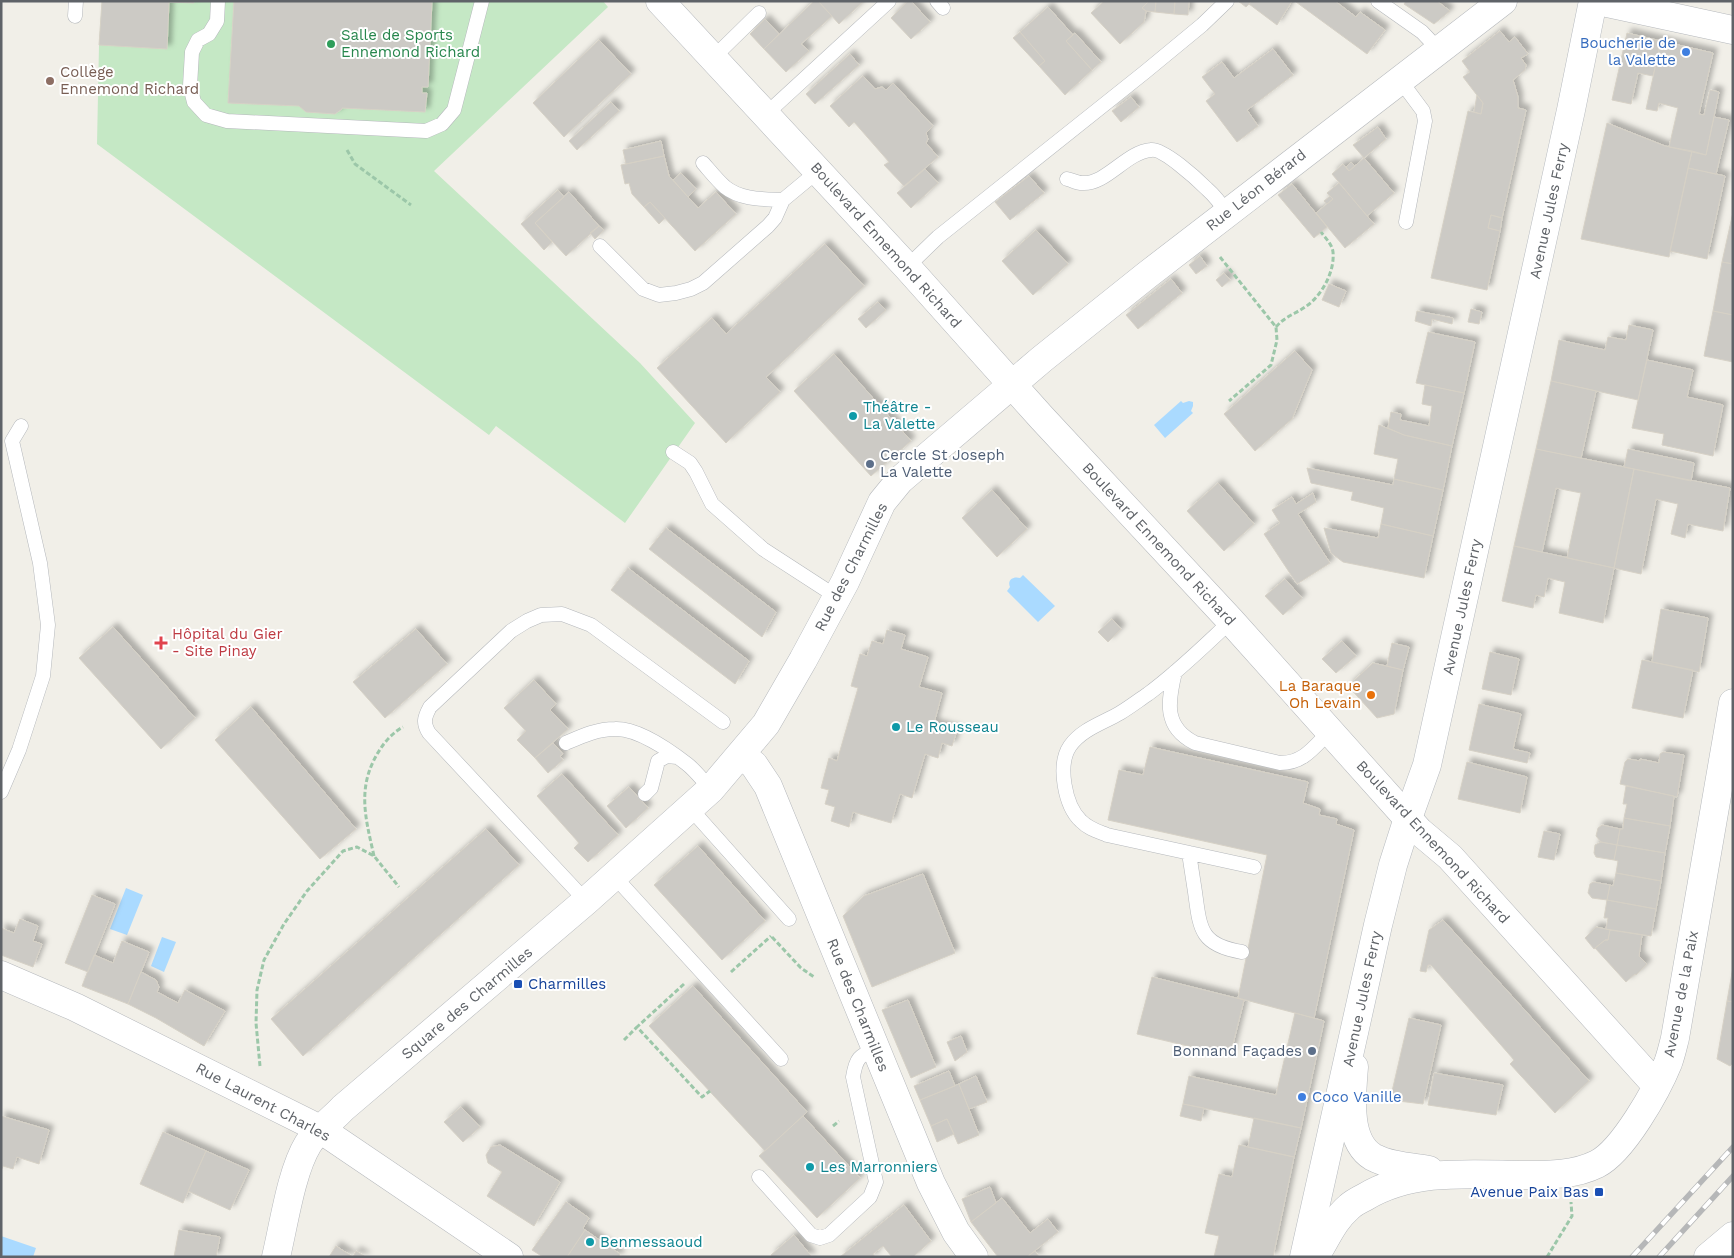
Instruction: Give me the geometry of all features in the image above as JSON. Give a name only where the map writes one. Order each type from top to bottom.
[{"type":"street","name":"Boulevard Ennemond Richard","points":[[660,1],[907,267],[1012,384],[1231,621],[1408,818],[1429,840],[1450,857],[1657,1086]]},
{"type":"street","name":"Rue Léon Bérard","points":[[1012,384],[1227,212],[1503,1]]},
{"type":"street","name":"Avenue Jules Ferry","points":[[1315,1255],[1316,1208],[1382,908],[1408,818],[1427,765],[1571,110],[1593,1]]},
{"type":"street","points":[[1598,1],[1733,30]]},
{"type":"street","name":"Rue des Charmilles","points":[[690,808],[711,789],[766,724],[837,597],[882,502],[900,480],[1012,384]]},
{"type":"street","name":"Avenue de la Paix","points":[[1315,1255],[1333,1224],[1349,1206],[1378,1189],[1413,1178],[1448,1173],[1567,1174],[1589,1168],[1604,1160],[1624,1139],[1657,1086],[1669,1062],[1675,1038],[1733,703]]},
{"type":"street","name":"Rue des Charmilles","points":[[741,754],[757,769],[768,786],[931,1183],[956,1232],[974,1257]]},
{"type":"street","name":"Square des Charmilles","points":[[320,1129],[586,901],[690,808]]},
{"type":"street","name":"Rue Laurent Charles","points":[[1,975],[75,1006],[320,1129],[509,1257]]},
{"type":"street","points":[[1357,1021],[1352,1101],[1354,1131],[1362,1148],[1373,1157],[1393,1164],[1448,1173]]},
{"type":"street","points":[[276,1257],[300,1159],[308,1143],[320,1129]]},
{"type":"street","points":[[1708,1257],[1733,1236]]},
{"type":"lane","points":[[75,16],[76,1]]},
{"type":"lane","points":[[218,1],[217,21],[209,34],[198,40],[192,52],[190,86],[194,102],[206,115],[227,121],[426,130],[442,124],[454,110],[482,1]]},
{"type":"lane","points":[[765,115],[889,1]]},
{"type":"lane","points":[[907,267],[938,237],[1146,72],[1202,26],[1227,1]]},
{"type":"lane","points":[[1378,1],[1422,32],[1439,50]]},
{"type":"lane","points":[[713,58],[759,13]]},
{"type":"lane","points":[[1400,80],[1422,111],[1425,121],[1406,222]]},
{"type":"lane","points":[[1067,179],[1088,183],[1134,156],[1152,149],[1163,153],[1208,189],[1227,212]]},
{"type":"lane","points":[[703,163],[726,187],[738,194],[748,197],[783,200]]},
{"type":"lane","points":[[600,246],[644,289],[659,295],[676,294],[691,289],[703,283],[768,226],[775,218],[783,200],[818,171]]},
{"type":"lane","points":[[1,792],[19,750],[43,676],[48,625],[40,563],[12,441],[21,426]]},
{"type":"lane","points":[[673,452],[690,463],[712,504],[763,549],[837,597]]},
{"type":"lane","points":[[586,901],[429,733],[424,725],[424,717],[430,708],[511,631],[527,621],[541,616],[562,614],[591,625],[723,722]]},
{"type":"lane","points":[[1231,621],[1150,692],[1119,714],[1098,724],[1069,747],[1065,764],[1064,783],[1070,802],[1079,820],[1091,829],[1107,835],[1254,867]]},
{"type":"lane","points":[[1175,672],[1170,694],[1169,710],[1173,723],[1179,731],[1185,738],[1195,743],[1280,763],[1288,763],[1302,758],[1330,731]]},
{"type":"lane","points":[[566,743],[588,734],[614,728],[627,729],[639,733],[688,764],[711,789]]},
{"type":"lane","points":[[645,794],[651,788],[658,761],[667,756],[677,758]]},
{"type":"lane","points":[[690,808],[789,919]]},
{"type":"lane","points":[[1189,853],[1199,921],[1204,932],[1218,946],[1242,952]]},
{"type":"lane","points":[[614,876],[781,1060]]},
{"type":"lane","points":[[759,1177],[811,1235],[820,1238],[829,1235],[870,1197],[876,1182],[853,1077],[855,1063],[860,1055],[876,1048]]},
{"type":"path","points":[[346,149],[355,164],[411,205]]},
{"type":"path","points":[[1276,327],[1286,318],[1307,306],[1323,287],[1330,274],[1333,252],[1330,244],[1321,232]]},
{"type":"path","points":[[1218,254],[1276,327],[1277,340],[1271,365],[1229,401]]},
{"type":"path","points":[[374,856],[364,794],[367,774],[384,743],[400,728],[424,717]]},
{"type":"path","points":[[260,1069],[256,1023],[257,990],[264,960],[284,924],[307,891],[343,851],[357,847],[374,856],[399,887]]},
{"type":"path","points":[[737,967],[771,936]]},
{"type":"path","points":[[624,1040],[700,971]]},
{"type":"path","points":[[637,1027],[702,1098],[710,1091]]},
{"type":"path","points":[[1547,1257],[1572,1216]]},
{"type":"green space","points":[[102,1],[603,1],[608,7],[434,171],[640,363],[695,423],[625,523],[496,426],[489,435],[97,144]]},
{"type":"water","points":[[1181,401],[1183,403],[1193,402],[1191,411],[1193,413],[1165,438],[1154,425]]},
{"type":"water","points":[[1023,575],[1055,606],[1038,622],[1007,591],[1010,587],[1009,582],[1011,579],[1020,578]]},
{"type":"water","points":[[126,888],[143,895],[127,935],[110,929]]},
{"type":"water","points":[[162,937],[176,942],[164,972],[151,966]]},
{"type":"water","points":[[1,1236],[36,1248],[33,1257],[6,1257],[1,1255]]},
{"type":"building","points":[[102,1],[194,1],[194,3],[169,2],[167,49],[99,45]]},
{"type":"building","name":"Salle de Sports Ennemond Richard","points":[[234,1],[432,1],[428,87],[422,87],[422,93],[427,93],[425,112],[342,108],[335,114],[306,112],[299,106],[228,103]]},
{"type":"building","points":[[814,1],[818,1],[832,16],[801,44],[809,51],[786,72],[764,49]]},
{"type":"building","points":[[818,1],[864,1],[839,24]]},
{"type":"building","points":[[908,1],[911,1],[930,22],[911,39],[891,18]]},
{"type":"building","points":[[1104,1],[1149,1],[1142,8],[1146,11],[1144,22],[1120,44],[1091,13]]},
{"type":"building","points":[[1149,1],[1156,1],[1155,12],[1146,11],[1142,8]]},
{"type":"building","points":[[1156,1],[1175,1],[1174,14],[1155,12]]},
{"type":"building","points":[[1175,1],[1189,1],[1188,15],[1174,14]]},
{"type":"building","points":[[1238,1],[1252,1],[1246,7]]},
{"type":"building","points":[[1252,1],[1292,1],[1277,25],[1249,4]]},
{"type":"building","points":[[1297,1],[1335,1],[1356,17],[1360,12],[1385,30],[1367,54]]},
{"type":"building","points":[[1406,1],[1437,1],[1450,11],[1434,24],[1404,4]]},
{"type":"building","points":[[1048,7],[1073,35],[1066,41],[1092,70],[1065,95],[1039,66],[1045,61],[1020,32]]},
{"type":"building","points":[[765,19],[779,34],[764,49],[750,34]]},
{"type":"building","points":[[1500,31],[1509,42],[1515,37],[1528,54],[1521,58],[1526,65],[1525,70],[1513,80],[1518,97],[1518,108],[1526,110],[1502,218],[1491,215],[1488,228],[1500,231],[1487,290],[1431,278],[1468,111],[1481,114],[1483,103],[1463,77],[1470,72],[1462,61]]},
{"type":"building","points":[[1020,32],[1045,61],[1039,66],[1013,38]]},
{"type":"building","points":[[1075,33],[1101,62],[1092,70],[1066,41]]},
{"type":"building","points":[[1627,33],[1661,41],[1653,76],[1638,73],[1631,104],[1612,100]]},
{"type":"building","points":[[599,40],[631,74],[564,137],[533,103]]},
{"type":"building","points":[[1661,41],[1713,53],[1699,114],[1704,115],[1710,90],[1719,92],[1706,155],[1669,147],[1678,108],[1659,103],[1657,111],[1646,109]]},
{"type":"building","points":[[1273,49],[1293,75],[1247,110],[1258,126],[1237,142],[1206,101],[1215,94],[1202,77],[1222,62],[1234,78]]},
{"type":"building","points":[[850,54],[859,65],[815,104],[806,94]]},
{"type":"building","points":[[863,76],[875,89],[882,87],[886,90],[893,83],[933,126],[926,133],[928,139],[926,143],[938,157],[904,186],[884,165],[889,162],[854,122],[849,127],[830,106]]},
{"type":"building","points":[[1477,95],[1483,103],[1481,114],[1474,112]]},
{"type":"building","points":[[1131,97],[1139,107],[1121,122],[1112,111]]},
{"type":"building","points":[[611,102],[619,111],[577,150],[569,141]]},
{"type":"building","points":[[1714,117],[1729,120],[1716,174],[1688,168],[1692,151],[1706,155]]},
{"type":"building","points":[[1607,123],[1665,146],[1692,151],[1669,257],[1581,239]]},
{"type":"building","points":[[1378,127],[1386,139],[1364,158],[1353,145]]},
{"type":"building","points":[[661,141],[664,156],[626,164],[623,150]]},
{"type":"building","points":[[664,156],[669,176],[698,208],[716,192],[736,214],[695,251],[650,202],[644,207],[632,194],[629,183],[625,184],[621,165]]},
{"type":"building","points":[[1364,158],[1394,193],[1367,216],[1332,174],[1343,164],[1349,171]]},
{"type":"building","points":[[1351,162],[1355,166],[1349,171],[1346,167]]},
{"type":"building","points":[[1688,168],[1725,176],[1707,259],[1670,251]]},
{"type":"building","points":[[925,169],[938,183],[911,208],[897,193]]},
{"type":"building","points":[[681,173],[696,189],[688,197],[673,180]]},
{"type":"building","points":[[1029,176],[1044,193],[1010,220],[995,202]]},
{"type":"building","points":[[1339,183],[1374,224],[1345,248],[1316,213],[1333,199],[1327,193]]},
{"type":"building","points":[[1292,184],[1327,227],[1314,238],[1278,195]]},
{"type":"building","points":[[558,190],[564,197],[535,223],[552,242],[544,250],[521,224]]},
{"type":"building","points":[[569,192],[599,226],[566,256],[535,223]]},
{"type":"building","points":[[1330,196],[1333,199],[1327,204],[1324,201]]},
{"type":"building","points":[[650,202],[665,218],[659,224],[644,207]]},
{"type":"building","points":[[1733,212],[1733,264],[1722,262]]},
{"type":"building","points":[[1491,215],[1502,218],[1500,231],[1488,228]]},
{"type":"building","points":[[599,226],[604,230],[595,239],[590,233]]},
{"type":"building","points":[[1036,230],[1068,264],[1033,295],[1002,261]]},
{"type":"building","points":[[825,244],[864,286],[766,377],[780,392],[726,443],[657,368],[712,318],[726,334]]},
{"type":"building","points":[[1200,256],[1207,266],[1196,274],[1189,265]]},
{"type":"building","points":[[1722,262],[1733,264],[1733,315],[1713,311]]},
{"type":"building","points":[[1224,273],[1230,280],[1222,287],[1216,280]]},
{"type":"building","points":[[1171,279],[1182,293],[1138,329],[1126,315]]},
{"type":"building","points":[[1329,284],[1346,291],[1339,307],[1322,300]]},
{"type":"building","points":[[878,302],[886,310],[866,328],[858,319]]},
{"type":"building","points":[[1471,309],[1482,312],[1479,324],[1468,322]]},
{"type":"building","points":[[1417,311],[1453,318],[1452,324],[1432,319],[1431,326],[1415,321]]},
{"type":"building","points":[[1713,311],[1733,315],[1733,362],[1704,356]]},
{"type":"building","points":[[1629,325],[1653,330],[1638,400],[1551,381],[1559,340],[1605,350],[1608,337],[1626,340]]},
{"type":"building","points":[[1428,332],[1475,342],[1464,393],[1416,383]]},
{"type":"building","points":[[1295,351],[1312,370],[1292,419],[1255,451],[1224,414]]},
{"type":"building","name":"Théâtre - La Valette","points":[[834,354],[911,441],[871,476],[794,391]]},
{"type":"building","points":[[1647,360],[1693,370],[1687,397],[1723,405],[1713,456],[1662,445],[1664,434],[1632,428]]},
{"type":"building","points":[[1551,381],[1596,391],[1581,458],[1536,449]]},
{"type":"building","points":[[1425,385],[1464,393],[1452,446],[1404,435],[1388,428],[1391,412],[1401,414],[1400,420],[1429,426],[1432,406],[1422,404]]},
{"type":"building","points":[[1379,425],[1404,435],[1452,446],[1443,490],[1394,479],[1398,459],[1374,454]]},
{"type":"building","points":[[1536,449],[1634,469],[1614,568],[1567,558],[1581,493],[1556,488],[1542,552],[1514,546]]},
{"type":"building","points":[[1628,449],[1694,463],[1691,481],[1624,467]]},
{"type":"building","points":[[1307,468],[1393,485],[1394,479],[1443,490],[1433,536],[1381,524],[1384,508],[1351,500],[1353,492],[1311,483]]},
{"type":"building","points":[[1634,469],[1730,488],[1723,531],[1688,524],[1685,538],[1671,534],[1678,504],[1656,499],[1641,574],[1614,568]]},
{"type":"building","points":[[1218,483],[1254,524],[1224,551],[1187,511]]},
{"type":"building","points":[[992,490],[1027,529],[997,557],[962,518]]},
{"type":"building","points":[[1313,493],[1316,502],[1298,514],[1330,563],[1297,584],[1264,534],[1280,523],[1272,510],[1292,497],[1296,504]]},
{"type":"building","points":[[1381,524],[1433,536],[1424,578],[1343,562],[1331,553],[1324,528],[1378,538]]},
{"type":"building","points":[[666,528],[776,612],[762,637],[649,549]]},
{"type":"building","points":[[1514,546],[1614,568],[1603,623],[1559,613],[1565,582],[1548,578],[1544,597],[1536,595],[1533,608],[1502,601]]},
{"type":"building","points":[[628,568],[749,661],[735,684],[611,590]]},
{"type":"building","points":[[1285,579],[1302,598],[1283,615],[1265,596]]},
{"type":"building","points":[[1661,609],[1708,618],[1699,672],[1652,662]]},
{"type":"building","points":[[1112,619],[1121,629],[1108,642],[1098,632]]},
{"type":"building","points":[[113,627],[195,718],[161,749],[79,658]]},
{"type":"building","points":[[416,629],[447,664],[385,718],[353,682]]},
{"type":"building","name":"Le Rousseau","points":[[887,630],[905,635],[901,649],[928,657],[919,687],[942,693],[934,723],[957,730],[952,746],[942,743],[938,758],[925,754],[912,798],[900,794],[891,823],[853,812],[849,827],[831,821],[835,807],[825,804],[829,790],[821,788],[829,758],[837,761],[858,688],[851,686],[860,654],[867,656],[872,641],[883,644]]},
{"type":"building","points":[[1342,641],[1356,656],[1336,673],[1322,659]]},
{"type":"building","points":[[1392,643],[1409,647],[1403,670],[1387,666]]},
{"type":"building","points":[[1490,652],[1519,659],[1511,695],[1482,689]]},
{"type":"building","points":[[1642,660],[1693,670],[1683,718],[1632,708]]},
{"type":"building","points":[[1373,663],[1403,670],[1394,714],[1377,718],[1348,686]]},
{"type":"building","points":[[534,680],[556,704],[550,710],[568,729],[535,758],[517,740],[526,731],[504,708]]},
{"type":"building","points":[[1479,704],[1521,714],[1513,749],[1530,753],[1527,763],[1469,750]]},
{"type":"building","points":[[251,707],[356,829],[320,859],[215,740]]},
{"type":"building","points":[[553,743],[563,754],[560,756],[563,760],[548,773],[535,758]]},
{"type":"building","points":[[1150,747],[1308,782],[1303,803],[1320,809],[1319,815],[1337,819],[1336,824],[1354,830],[1314,1018],[1238,998],[1267,855],[1108,820],[1119,770],[1143,775]]},
{"type":"building","points":[[1663,752],[1684,755],[1677,797],[1620,784],[1625,762],[1628,759],[1640,761],[1640,759],[1659,763],[1660,754]]},
{"type":"building","points":[[1467,762],[1527,777],[1520,813],[1458,799]]},
{"type":"building","points":[[562,774],[618,835],[588,862],[574,848],[579,843],[537,796]]},
{"type":"building","points":[[1626,786],[1674,796],[1670,826],[1624,818],[1627,804],[1623,804]]},
{"type":"building","points":[[629,787],[648,808],[626,828],[607,806]]},
{"type":"building","points":[[1624,818],[1670,826],[1665,853],[1617,845],[1620,829],[1623,829]]},
{"type":"building","points":[[1602,825],[1620,829],[1617,845],[1601,842],[1596,836],[1598,828]]},
{"type":"building","points":[[486,829],[519,865],[303,1056],[271,1019]]},
{"type":"building","points":[[1544,831],[1560,834],[1554,860],[1538,857]]},
{"type":"building","points":[[1601,842],[1617,845],[1614,860],[1596,857],[1594,853],[1595,845]]},
{"type":"building","points":[[1617,845],[1665,853],[1661,881],[1616,873],[1618,861],[1614,860]]},
{"type":"building","points":[[698,846],[765,921],[722,960],[654,885]]},
{"type":"building","points":[[1616,873],[1661,881],[1656,909],[1607,900],[1610,885],[1613,886]]},
{"type":"building","points":[[923,874],[955,953],[872,987],[843,916],[864,896]]},
{"type":"building","points":[[1593,882],[1610,885],[1607,900],[1592,898],[1588,893],[1590,884]]},
{"type":"building","points":[[92,895],[115,904],[88,972],[65,963]]},
{"type":"building","points":[[1607,900],[1656,909],[1651,936],[1606,929],[1608,918],[1604,918]]},
{"type":"building","points":[[20,919],[38,926],[33,941],[42,944],[33,967],[1,955],[1,928],[14,933]]},
{"type":"building","points":[[1443,920],[1589,1081],[1555,1113],[1510,1064],[1514,1060],[1431,965],[1428,965],[1426,972],[1420,971],[1429,930]]},
{"type":"building","points":[[1596,927],[1610,930],[1608,940],[1605,940],[1594,949],[1585,938]]},
{"type":"building","points":[[1610,930],[1642,935],[1639,956],[1647,964],[1626,982],[1595,948],[1605,940],[1608,940]]},
{"type":"building","points":[[122,941],[149,952],[128,1004],[82,986],[94,955],[113,963]]},
{"type":"building","points":[[1733,967],[1733,1002],[1727,1001]]},
{"type":"building","points":[[141,972],[156,980],[159,987],[157,992],[178,1003],[185,990],[225,1011],[204,1046],[128,1004]]},
{"type":"building","points":[[1152,977],[1244,1000],[1230,1056],[1137,1034]]},
{"type":"building","points":[[693,986],[807,1112],[765,1151],[649,1026]]},
{"type":"building","points":[[908,1000],[936,1067],[911,1078],[882,1010]]},
{"type":"building","points":[[1727,1001],[1733,1002],[1733,1063],[1730,1066],[1717,1059]]},
{"type":"building","points":[[1295,1013],[1324,1021],[1301,1128],[1183,1104],[1189,1076],[1276,1095]]},
{"type":"building","points":[[1409,1018],[1441,1025],[1423,1104],[1390,1100]]},
{"type":"building","points":[[961,1036],[967,1052],[955,1061],[947,1042]]},
{"type":"building","points":[[949,1071],[955,1086],[920,1100],[914,1086]]},
{"type":"building","points":[[1434,1073],[1503,1085],[1496,1115],[1428,1105]]},
{"type":"building","points":[[976,1076],[987,1102],[969,1109],[959,1084]]},
{"type":"building","points":[[959,1084],[979,1135],[958,1144],[947,1119],[931,1126],[920,1100]]},
{"type":"building","points":[[1183,1104],[1204,1108],[1201,1121],[1180,1116]]},
{"type":"building","points":[[461,1107],[480,1127],[463,1142],[444,1122]]},
{"type":"building","points":[[1,1116],[49,1130],[39,1164],[17,1157],[13,1169],[3,1166],[1,1171]]},
{"type":"building","name":"Les Marronniers","points":[[803,1116],[860,1178],[817,1218],[759,1156]]},
{"type":"building","points":[[1254,1118],[1301,1128],[1294,1157],[1248,1147]]},
{"type":"building","points":[[947,1119],[954,1134],[937,1142],[931,1126]]},
{"type":"building","points":[[163,1132],[206,1151],[183,1203],[140,1184]]},
{"type":"building","points":[[500,1145],[560,1182],[534,1226],[487,1196],[502,1172],[488,1163],[486,1155],[491,1147]]},
{"type":"building","points":[[1239,1145],[1294,1157],[1273,1257],[1214,1257],[1219,1236],[1205,1233],[1219,1174],[1232,1177]]},
{"type":"building","points":[[206,1151],[249,1170],[230,1210],[188,1191]]},
{"type":"building","points":[[990,1187],[996,1203],[971,1222],[962,1199]]},
{"type":"building","points":[[1002,1198],[1030,1233],[1048,1219],[1058,1232],[1027,1257],[998,1257],[971,1222]]},
{"type":"building","points":[[566,1202],[589,1218],[583,1228],[585,1230],[567,1257],[543,1257],[532,1250]]},
{"type":"building","points":[[904,1205],[931,1241],[913,1257],[892,1257],[883,1246],[873,1254],[875,1257],[840,1257]]},
{"type":"building","points":[[179,1230],[220,1237],[216,1257],[174,1257]]},
{"type":"building","name":"Benmessaoud","points":[[585,1230],[620,1254],[619,1257],[567,1257]]},
{"type":"building","points":[[794,1235],[812,1257],[772,1257],[771,1255]]},
{"type":"building","points":[[336,1246],[353,1257],[329,1257]]},
{"type":"building","points":[[356,1251],[366,1257],[353,1257]]},
{"type":"building","points":[[1035,1251],[1039,1257],[1027,1257]]},
{"type":"railway","points":[[1632,1257],[1733,1147]]},
{"type":"railway","points":[[1659,1257],[1733,1176]]},
{"type":"place","name":"Salle de Sports Ennemond Richard","points":[[331,44]]},
{"type":"place","name":"Boucherie de la Valette","points":[[1686,52]]},
{"type":"place","name":"Collège Ennemond Richard","points":[[50,81]]},
{"type":"place","name":"Théâtre - La Valette","points":[[853,416]]},
{"type":"place","name":"Cercle St Joseph La Valette","points":[[870,464]]},
{"type":"place","name":"Hôpital du Gier - Site Pinay","points":[[161,643]]},
{"type":"place","name":"La Baraque Oh Levain","points":[[1371,695]]},
{"type":"place","name":"Le Rousseau","points":[[896,727]]},
{"type":"place","name":"Charmilles","points":[[518,984]]},
{"type":"place","name":"Bonnand Façades","points":[[1312,1051]]},
{"type":"place","name":"Coco Vanille","points":[[1302,1097]]},
{"type":"place","name":"Les Marronniers","points":[[810,1167]]},
{"type":"place","name":"Avenue Paix Bas","points":[[1599,1192]]},
{"type":"place","name":"Benmessaoud","points":[[590,1242]]}]
